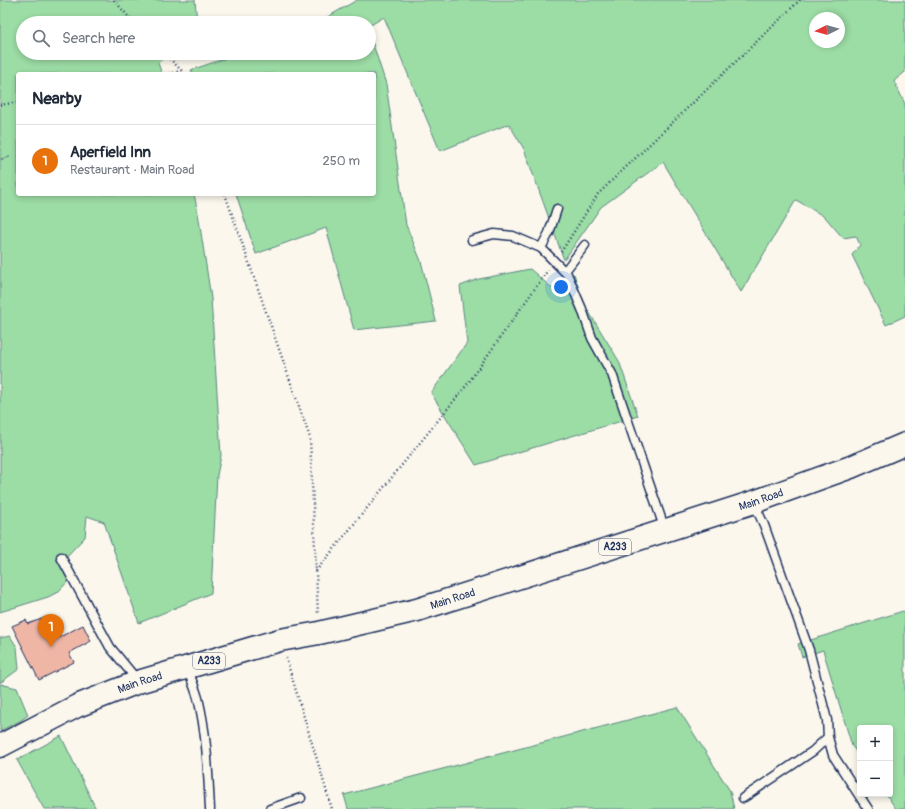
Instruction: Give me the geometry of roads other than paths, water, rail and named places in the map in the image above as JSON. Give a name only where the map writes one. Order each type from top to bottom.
[{"type":"main road","name":"Main Road","points":[[0,746],[77,706],[138,682],[280,640],[319,633],[417,610],[754,502],[851,467],[905,444]]},
{"type":"lane","points":[[541,248],[557,210]]},
{"type":"lane","points":[[472,240],[494,234],[513,236],[541,248],[567,274],[574,288],[592,338],[612,374],[665,530]]},
{"type":"lane","points":[[565,271],[585,245]]},
{"type":"lane","points":[[754,502],[764,525],[809,650],[827,720],[828,737],[833,755],[868,809]]},
{"type":"lane","points":[[61,557],[110,647],[138,682]]},
{"type":"lane","points":[[187,667],[198,698],[203,726],[210,809]]},
{"type":"lane","points":[[743,798],[813,751],[828,737]]},
{"type":"lane","points":[[272,809],[301,798]]},
{"type":"place","name":"Aperfield Inn","points":[[51,647]]}]
